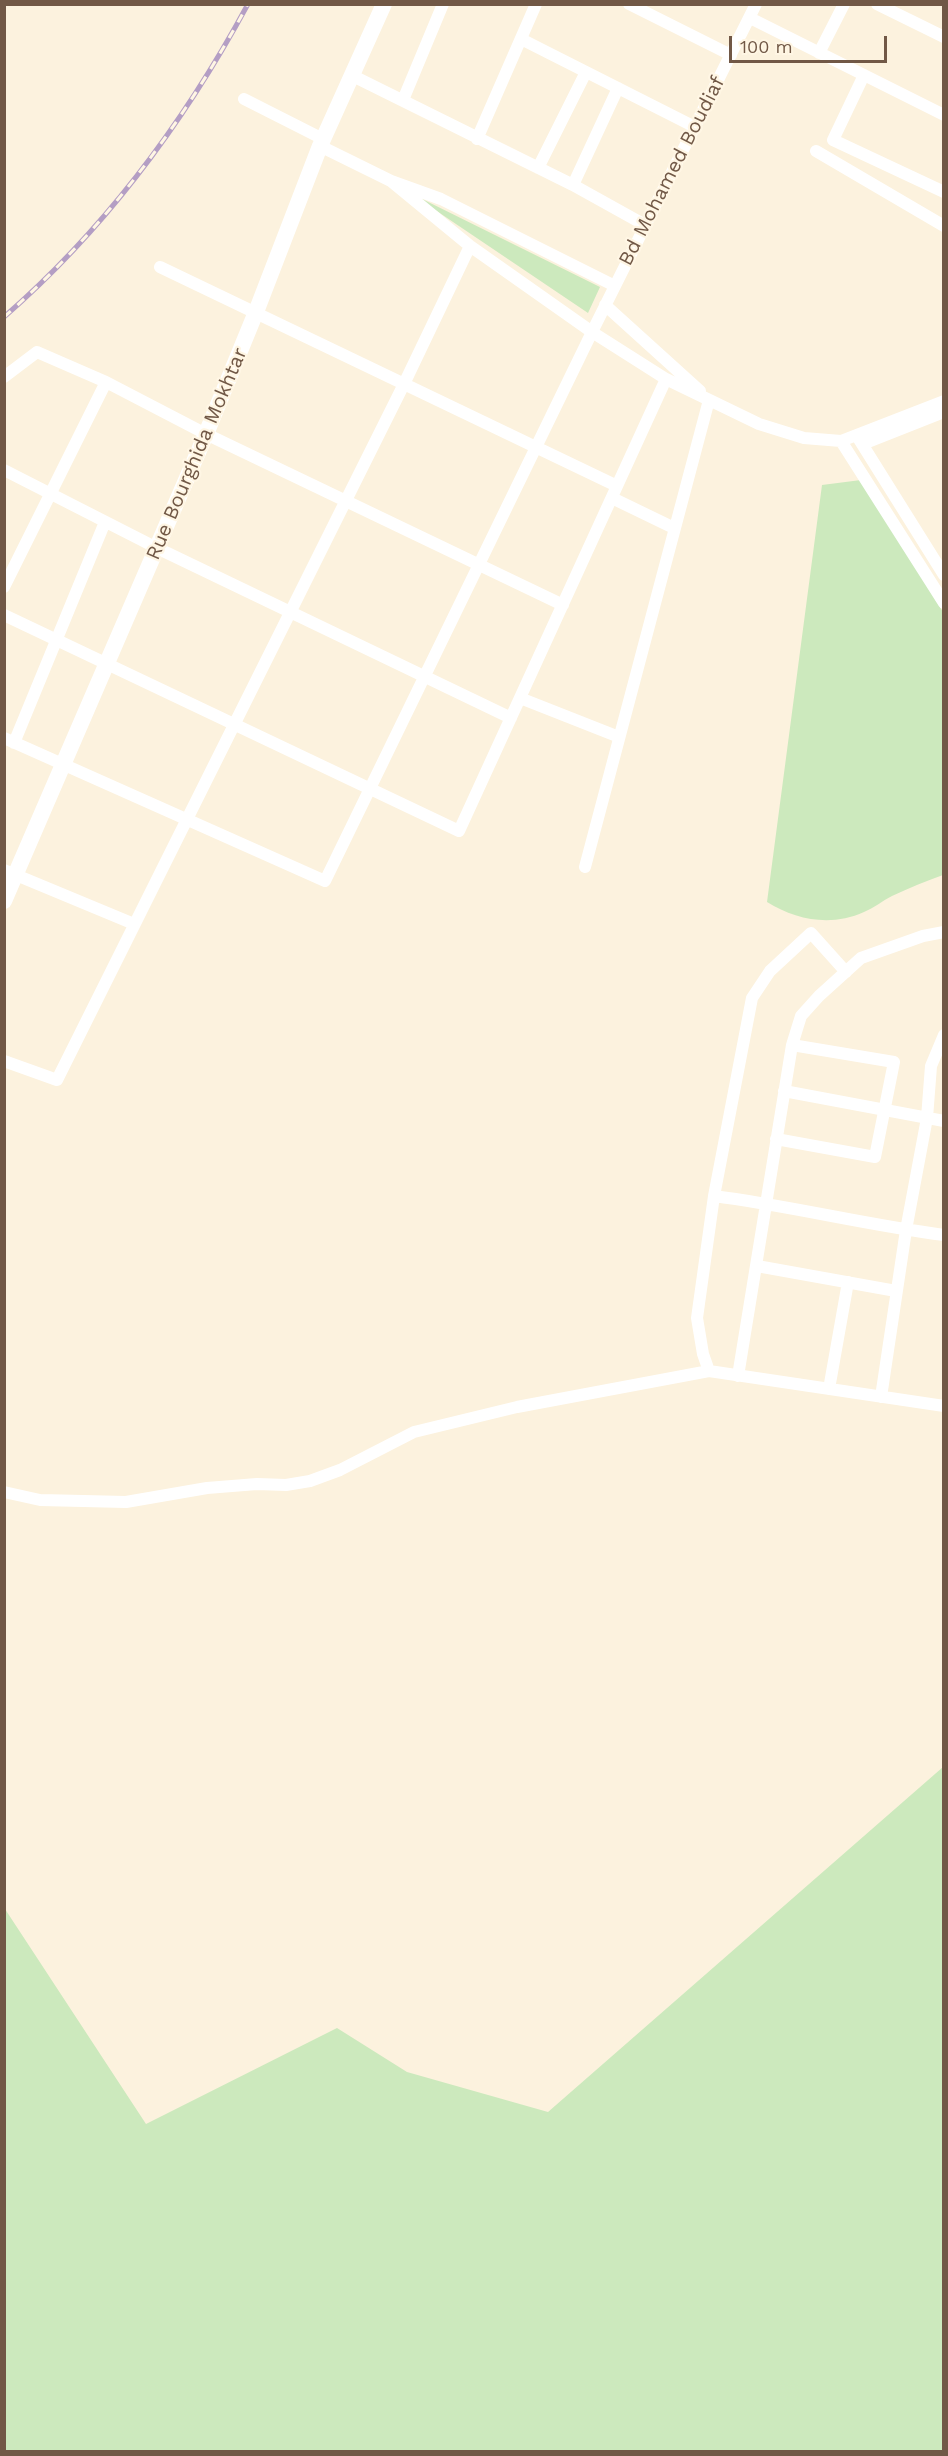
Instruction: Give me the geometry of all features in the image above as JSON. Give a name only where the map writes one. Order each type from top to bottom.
[{"type":"main road","name":"Rue Bourghida Mokhtar","points":[[4,901],[10,873],[62,765],[157,548],[256,312],[321,142],[384,4]]},
{"type":"street","points":[[403,100],[443,4]]},
{"type":"street","points":[[477,139],[536,4]]},
{"type":"street","points":[[630,4],[731,55]]},
{"type":"street","points":[[654,17],[660,4]]},
{"type":"street","name":"Bd Mohamed Boudiaf","points":[[187,820],[325,881],[605,305],[756,4]]},
{"type":"street","points":[[819,53],[844,4]]},
{"type":"street","points":[[877,4],[944,37]]},
{"type":"street","points":[[750,18],[942,111]]},
{"type":"street","points":[[521,39],[695,127]]},
{"type":"street","points":[[538,168],[586,72]]},
{"type":"street","points":[[864,75],[833,140],[944,192]]},
{"type":"street","points":[[352,76],[573,185],[645,225]]},
{"type":"street","points":[[573,185],[618,88]]},
{"type":"street","points":[[244,99],[391,181],[441,199],[615,286]]},
{"type":"street","points":[[816,151],[944,226]]},
{"type":"street","points":[[391,181],[470,246],[592,332],[666,379],[759,424],[804,438],[860,440],[944,412]]},
{"type":"street","points":[[4,1061],[57,1080],[404,384],[470,246]]},
{"type":"street","points":[[160,267],[536,447],[674,528]]},
{"type":"street","points":[[605,305],[709,400]]},
{"type":"street","points":[[4,377],[37,352],[106,382],[206,434],[563,605]]},
{"type":"street","points":[[4,615],[459,831],[666,379]]},
{"type":"street","points":[[4,587],[106,382]]},
{"type":"street","points":[[585,867],[709,400]]},
{"type":"street","points":[[860,440],[944,401]]},
{"type":"street","points":[[860,440],[944,575]]},
{"type":"street","points":[[841,441],[944,603]]},
{"type":"street","points":[[4,470],[157,548],[511,718]]},
{"type":"street","points":[[105,522],[57,640],[9,741],[187,820]]},
{"type":"street","points":[[520,698],[619,737]]},
{"type":"street","points":[[10,873],[134,924]]},
{"type":"street","points":[[738,1376],[792,1044],[801,1016],[819,996],[861,958],[944,932]]},
{"type":"street","points":[[709,1371],[703,1354],[697,1318],[714,1196],[752,998],[770,971],[811,933],[846,972]]},
{"type":"street","points":[[881,1397],[906,1230],[927,1118],[931,1066],[944,1035]]},
{"type":"street","points":[[776,1139],[875,1157],[894,1062],[792,1044]]},
{"type":"street","points":[[784,1091],[944,1121]]},
{"type":"street","points":[[714,1196],[944,1235]]},
{"type":"street","points":[[757,1266],[896,1291]]},
{"type":"street","points":[[829,1389],[848,1282]]},
{"type":"street","points":[[4,1492],[40,1500],[126,1502],[207,1488],[257,1484],[286,1485],[310,1481],[340,1470],[414,1432],[517,1407],[709,1371],[944,1406]]},
{"type":"green space","points":[[410,193],[600,287],[588,313]]},
{"type":"green space","points":[[861,480],[943,612],[943,875],[898,893],[852,917],[814,919],[790,913],[767,902],[822,485]]},
{"type":"green space","points":[[943,1767],[943,2451],[5,2451],[5,1909],[146,2124],[337,2028],[407,2072],[548,2112]]},
{"type":"railway","points":[[4,317],[75,248],[140,172],[197,90],[248,4]]}]
